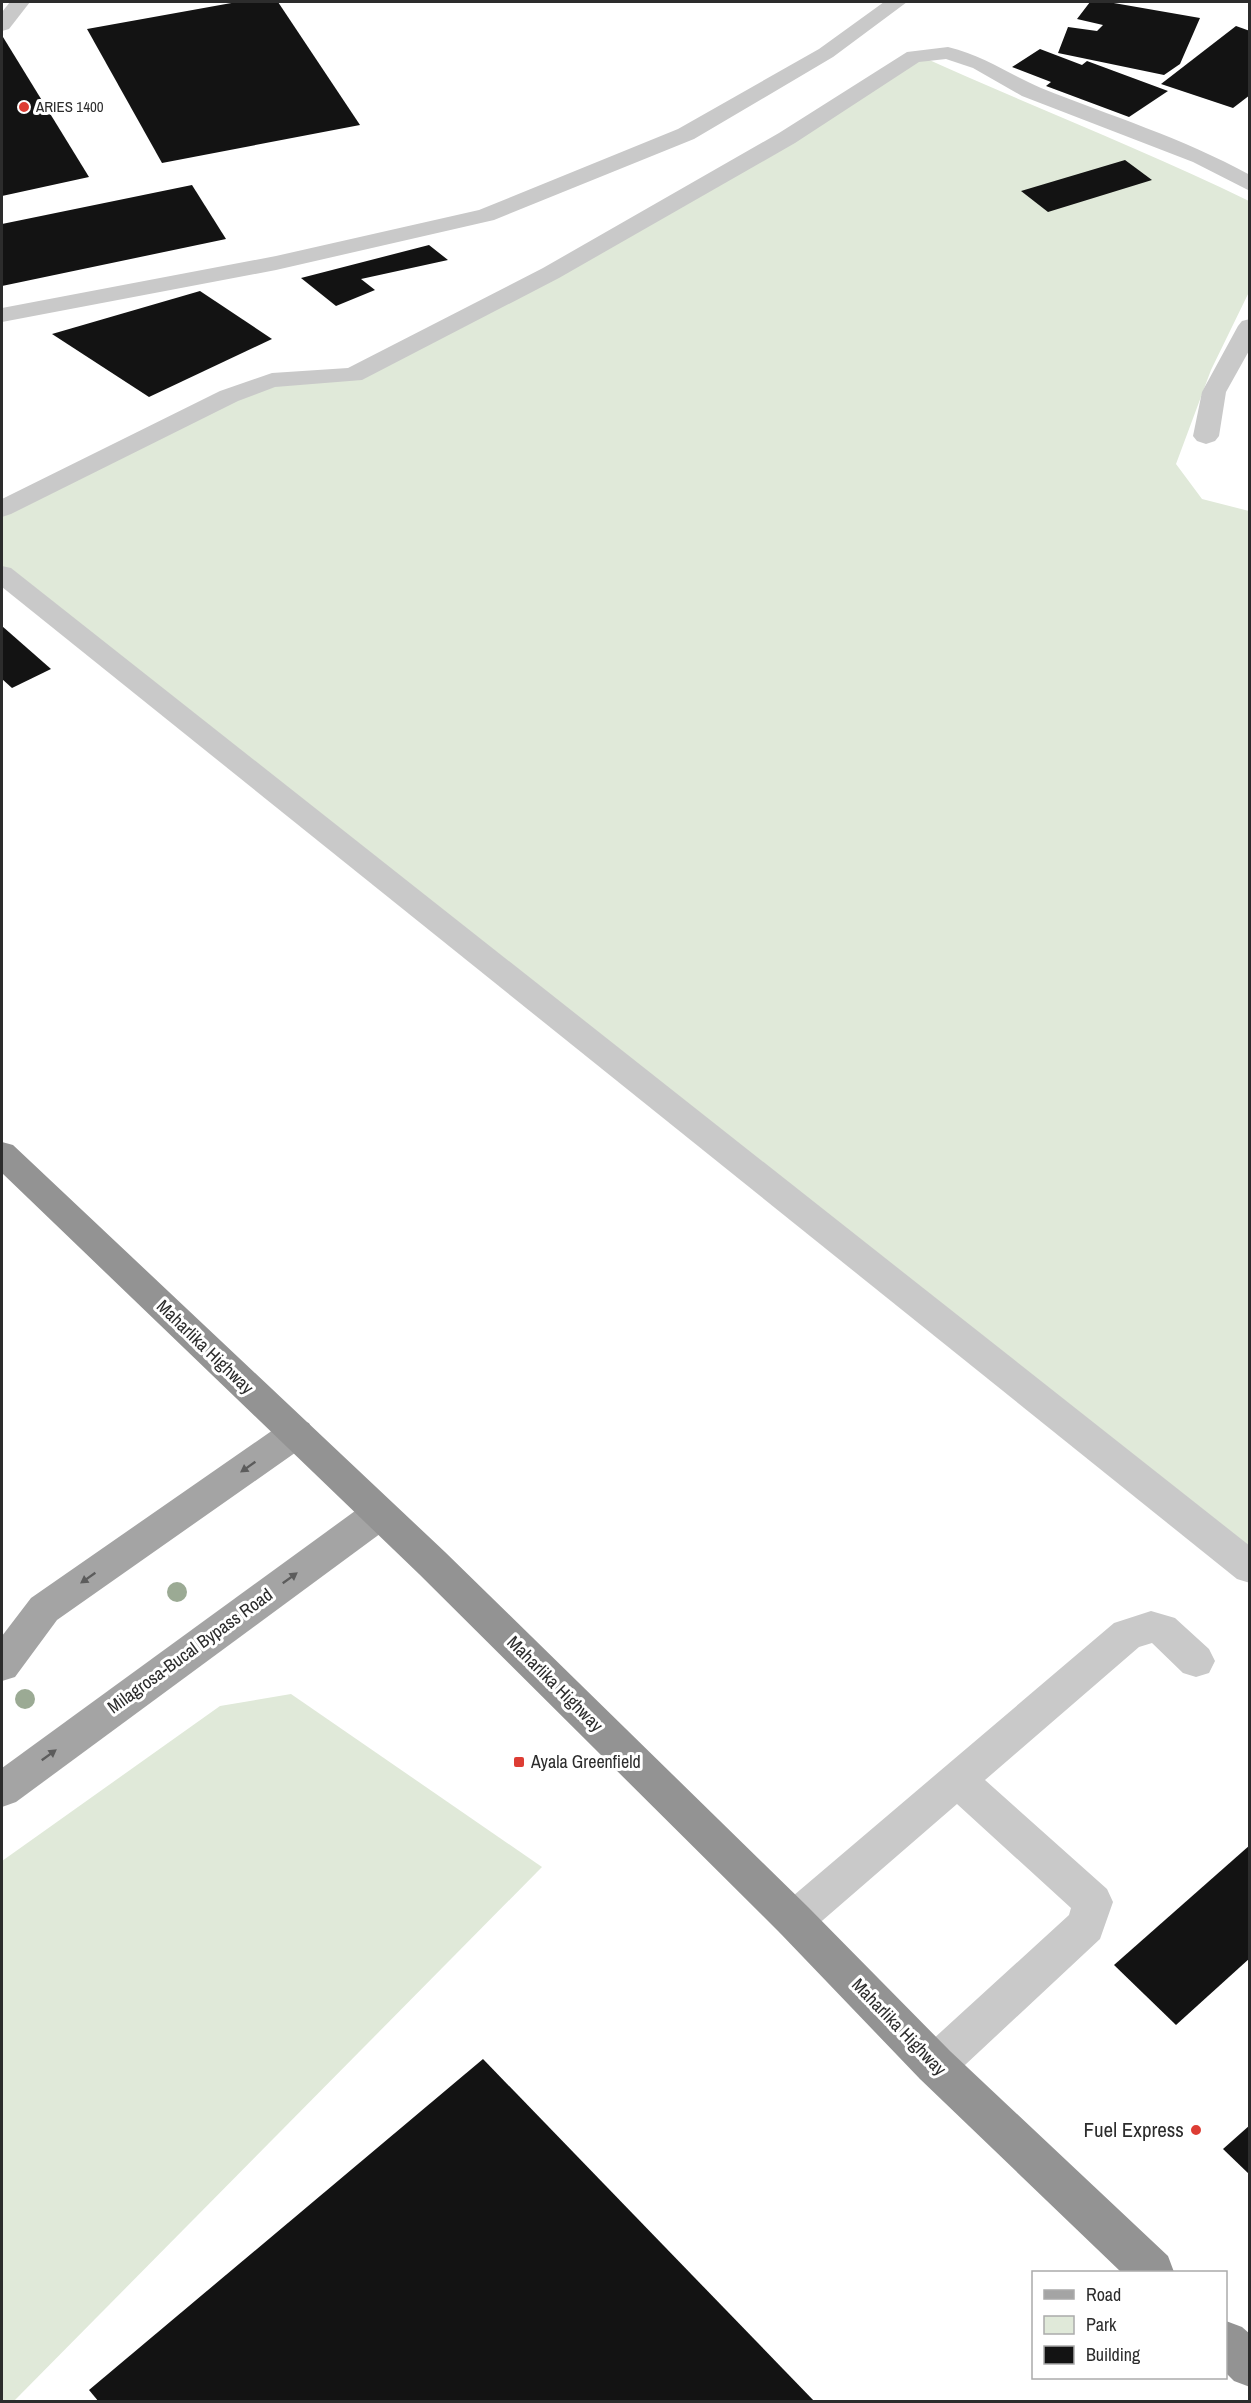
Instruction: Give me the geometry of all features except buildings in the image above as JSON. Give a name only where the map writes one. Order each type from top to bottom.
[{"type":"highway","name":"Maharlika Highway","points":[[2,1154],[457,1588],[794,1920],[935,2066],[1151,2271]]},
{"type":"highway","points":[[1227,2344],[1250,2366]]},
{"type":"main road","points":[[2,1665],[44,1609],[296,1433]]},
{"type":"main road","name":"Milagrosa-Bucal Bypass Road","points":[[2,1790],[379,1514]]},
{"type":"street","points":[[2,25],[20,2]]},
{"type":"street","points":[[2,315],[276,262],[486,215],[686,134],[826,53],[897,2]]},
{"type":"street","points":[[2,509],[229,396],[272,380],[353,375],[551,273],[787,138],[914,56],[948,53],[980,64],[1030,91],[1202,157],[1250,184]]},
{"type":"street","points":[[1206,436],[1214,392],[1250,326]]},
{"type":"street","points":[[2,574],[1250,1568]]},
{"type":"street","points":[[794,1920],[1127,1634],[1150,1627],[1162,1629],[1196,1660]]},
{"type":"street","points":[[935,2066],[1086,1926],[1093,1902],[957,1779]]},
{"type":"green space","points":[[914,53],[1249,201],[1249,292],[1211,370],[1176,464],[1202,499],[1249,511],[1249,1548],[2,569],[2,515],[225,398],[269,383],[337,377],[532,281]]},
{"type":"green space","points":[[291,1694],[542,1867],[14,2401],[2,2401],[2,1861],[220,1706]]},
{"type":"place","name":"ARIES 1400","points":[[24,107]]},
{"type":"place","name":"Ayala Greenfield","points":[[519,1762]]},
{"type":"place","name":"Fuel Express","points":[[1196,2130]]}]
